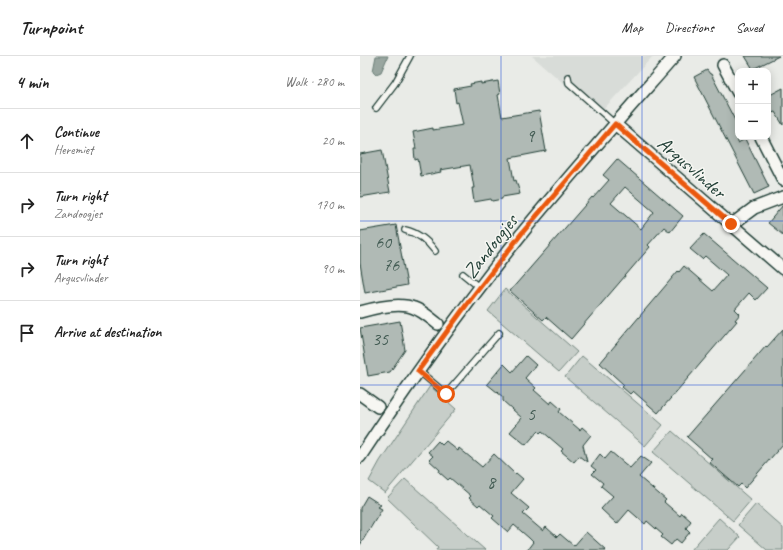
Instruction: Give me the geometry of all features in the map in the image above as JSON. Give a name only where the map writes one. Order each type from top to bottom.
[{"type":"street","name":"Zandoogjes","points":[[360,457],[418,371],[536,216],[675,56]]},
{"type":"street","name":"Zandoogjes","points":[[663,69],[681,56]]},
{"type":"street","points":[[724,65],[735,87]]},
{"type":"street","name":"Argusvlinder","points":[[615,124],[783,269]]},
{"type":"street","points":[[763,140],[783,180]]},
{"type":"street","points":[[731,224],[754,208],[783,196]]},
{"type":"street","points":[[360,312],[397,306],[412,307],[424,313],[438,324]]},
{"type":"street","points":[[360,394],[378,408]]},
{"type":"lane","points":[[376,108],[395,83],[410,56]]},
{"type":"lane","points":[[568,77],[569,83],[588,97],[615,124]]},
{"type":"lane","points":[[405,230],[414,232],[429,243],[436,251]]},
{"type":"lane","points":[[463,274],[480,288]]},
{"type":"lane","points":[[418,371],[446,394],[500,333]]},
{"type":"shaded area","points":[[376,56],[388,56],[381,72],[376,74],[373,71]]},
{"type":"shaded area","points":[[532,56],[653,56],[599,114]]},
{"type":"shaded area","points":[[505,289],[577,352],[559,372],[488,311]]},
{"type":"shaded area","points":[[582,356],[663,425],[645,446],[565,377]]},
{"type":"shaded area","points":[[430,386],[456,409],[385,493],[369,481],[380,461]]},
{"type":"shaded area","points":[[672,431],[751,500],[733,521],[653,452]]},
{"type":"shaded area","points":[[405,479],[485,550],[436,550],[438,547],[387,498]]},
{"type":"shaded area","points":[[756,504],[783,528],[783,550],[767,550],[738,525]]},
{"type":"shaded area","points":[[719,518],[740,537],[728,550],[691,550]]},
{"type":"building","points":[[745,56],[779,56],[755,68],[752,68]]},
{"type":"building","points":[[707,70],[711,74],[735,120],[735,140],[738,140],[738,143],[746,140],[769,187],[754,194],[694,77]]},
{"type":"building","points":[[498,81],[500,94],[498,95],[502,117],[539,111],[546,151],[510,158],[514,181],[516,180],[520,194],[502,197],[502,199],[492,201],[491,199],[474,202],[472,188],[474,188],[470,165],[440,170],[441,172],[421,176],[418,159],[415,160],[414,149],[416,149],[413,132],[463,125],[458,102],[456,103],[454,89],[471,86],[470,84],[481,82],[481,84]]},
{"type":"building","points":[[783,88],[783,125],[775,112],[772,113],[771,111],[771,94]]},
{"type":"building","points":[[382,150],[390,192],[360,197],[360,154]]},
{"type":"building","points":[[617,159],[683,216],[670,232],[664,227],[648,245],[650,247],[571,339],[546,317],[543,320],[510,291],[592,197],[593,198],[609,180],[603,175]],"holes":[[[625,187],[654,212],[641,229],[611,203]]]},
{"type":"building","points":[[783,205],[783,235],[768,223]]},
{"type":"building","points":[[396,225],[407,285],[365,293],[360,263],[360,231]]},
{"type":"building","points":[[704,234],[767,288],[756,300],[749,293],[735,309],[740,314],[735,320],[737,321],[658,413],[633,391],[630,394],[622,387],[624,385],[600,363],[678,271],[679,272],[684,266],[713,291],[727,275],[705,256],[702,259],[690,249]]},
{"type":"building","points":[[400,321],[405,350],[390,372],[368,376],[360,328]]},
{"type":"building","points":[[783,329],[783,444],[745,488],[741,484],[738,487],[709,462],[712,459],[687,437],[766,346],[767,347]]},
{"type":"building","points":[[526,356],[536,365],[525,378],[536,388],[534,390],[550,404],[552,401],[561,409],[559,412],[580,430],[582,427],[591,435],[583,445],[587,462],[579,456],[574,462],[561,451],[563,449],[542,431],[540,433],[538,431],[526,445],[510,432],[522,418],[503,401],[503,397],[487,384],[504,364],[512,372]]},
{"type":"building","points":[[438,441],[442,445],[446,441],[458,451],[459,448],[482,467],[494,454],[515,474],[516,473],[523,479],[511,493],[529,508],[523,514],[543,531],[546,527],[557,537],[560,534],[574,546],[586,532],[606,550],[527,550],[533,542],[529,538],[514,525],[508,532],[492,518],[494,516],[480,504],[478,506],[469,498],[471,496],[450,478],[448,480],[429,460],[433,456],[428,452]]},
{"type":"building","points":[[611,452],[630,468],[641,456],[651,463],[639,477],[666,500],[664,502],[680,516],[682,513],[691,521],[686,528],[690,532],[681,543],[676,539],[671,545],[661,537],[663,535],[647,521],[645,524],[629,510],[617,524],[601,509],[613,496],[601,486],[603,483],[592,474],[596,470],[591,466],[600,454],[605,459]]},
{"type":"building","points":[[367,496],[381,505],[378,507],[382,509],[360,545],[360,508]]},
{"type":"route","points":[[446,394],[418,371],[470,300],[522,233],[615,124],[731,224]]}]
